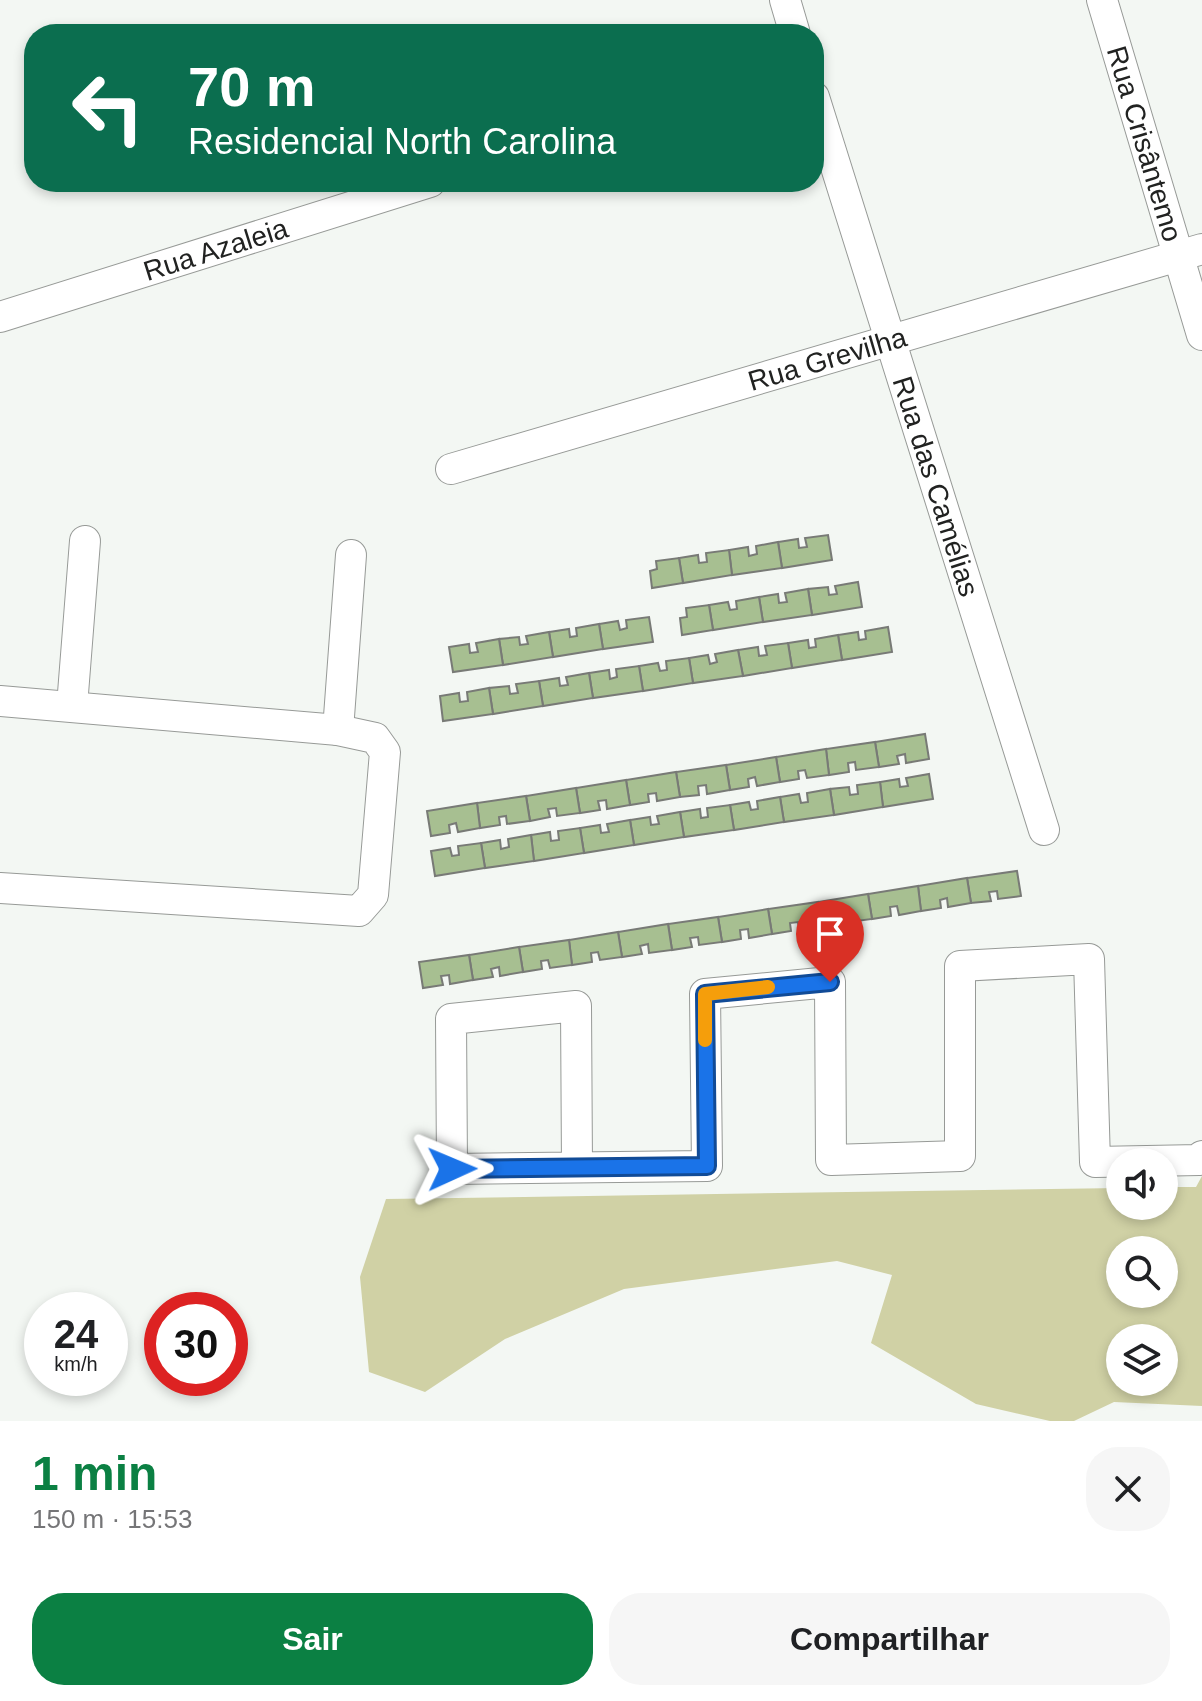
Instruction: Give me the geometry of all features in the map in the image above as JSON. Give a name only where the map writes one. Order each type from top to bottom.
[{"type":"street","points":[[785,0],[792,24]]},
{"type":"street","name":"Rua Crisântemo","points":[[1102,0],[1189,252],[1202,335]]},
{"type":"street","name":"Rua das Camélias","points":[[824,129],[1044,830]]},
{"type":"street","name":"Rua Azaleia","points":[[0,317],[398,192]]},
{"type":"street","name":"Rua Grevilha","points":[[451,469],[1189,252]]},
{"type":"street","points":[[72,706],[85,541]]},
{"type":"street","points":[[338,730],[351,555]]},
{"type":"street","points":[[0,701],[338,730],[375,738],[385,752],[373,895],[359,911],[0,888]]},
{"type":"street","points":[[577,1167],[576,1006],[451,1019],[452,1169],[707,1166],[705,994],[830,982],[831,1160],[960,1156],[960,966],[1089,959],[1095,1162],[1199,1160],[1202,1156]]},
{"type":"green space","points":[[1202,1176],[1202,1406],[1114,1402],[1074,1421],[1050,1421],[976,1404],[871,1343],[892,1275],[837,1261],[624,1289],[505,1339],[425,1392],[369,1372],[360,1277],[386,1199],[1106,1188],[1106,1220],[1178,1220],[1178,1187],[1196,1187]]},
{"type":"building","points":[[828,535],[832,560],[782,568],[778,542],[798,539],[799,548],[807,547],[805,538]]},
{"type":"building","points":[[778,542],[782,568],[732,575],[729,550],[748,547],[749,556],[757,554],[756,546]]},
{"type":"building","points":[[729,550],[732,575],[683,583],[679,558],[698,555],[699,563],[707,562],[706,553]]},
{"type":"building","points":[[679,558],[683,583],[652,588],[650,571],[657,569],[656,561]]},
{"type":"building","points":[[858,582],[862,607],[812,615],[808,589],[828,587],[829,595],[837,594],[835,586]]},
{"type":"building","points":[[808,589],[812,615],[763,622],[759,597],[778,594],[779,603],[787,602],[785,593]]},
{"type":"building","points":[[759,597],[763,622],[713,630],[709,605],[728,602],[730,610],[737,609],[736,601]]},
{"type":"building","points":[[709,605],[713,630],[682,635],[680,618],[687,617],[686,608]]},
{"type":"building","points":[[649,617],[653,642],[603,649],[599,624],[618,621],[620,630],[627,628],[626,620]]},
{"type":"building","points":[[599,624],[603,649],[553,657],[549,632],[569,629],[570,637],[577,636],[576,628]]},
{"type":"building","points":[[888,627],[892,652],[842,660],[838,635],[858,632],[859,640],[866,639],[865,631]]},
{"type":"building","points":[[549,632],[553,657],[503,665],[499,639],[519,637],[520,645],[528,644],[526,636]]},
{"type":"building","points":[[838,635],[842,660],[792,668],[788,643],[808,640],[809,648],[816,647],[815,639]]},
{"type":"building","points":[[499,639],[503,665],[453,672],[449,647],[469,644],[470,653],[478,652],[476,643]]},
{"type":"building","points":[[788,643],[792,668],[743,676],[738,650],[758,647],[759,656],[767,655],[765,646]]},
{"type":"building","points":[[738,650],[743,676],[693,683],[689,658],[708,655],[710,664],[717,662],[715,654]]},
{"type":"building","points":[[689,658],[693,683],[643,691],[639,666],[658,663],[660,671],[667,670],[666,661]]},
{"type":"building","points":[[639,666],[643,691],[593,698],[589,673],[609,670],[610,679],[617,677],[616,669]]},
{"type":"building","points":[[589,673],[593,698],[543,706],[539,681],[559,678],[560,686],[568,685],[566,677]]},
{"type":"building","points":[[539,681],[543,706],[493,714],[489,688],[509,686],[510,694],[518,693],[516,684]]},
{"type":"building","points":[[489,688],[493,714],[443,721],[440,696],[459,693],[460,702],[468,701],[467,692]]},
{"type":"building","points":[[925,734],[929,759],[906,763],[905,754],[897,756],[899,764],[879,767],[875,742]]},
{"type":"building","points":[[875,742],[879,767],[856,770],[855,762],[848,763],[849,772],[829,775],[826,749]]},
{"type":"building","points":[[826,749],[829,775],[807,778],[805,770],[798,771],[799,779],[780,782],[776,757]]},
{"type":"building","points":[[776,757],[780,782],[757,786],[755,777],[748,779],[749,787],[730,790],[726,765]]},
{"type":"building","points":[[726,765],[730,790],[707,794],[706,785],[698,786],[699,795],[680,797],[676,772]]},
{"type":"building","points":[[676,772],[680,797],[657,801],[656,793],[648,794],[649,802],[630,805],[626,780]]},
{"type":"building","points":[[929,774],[933,799],[883,807],[880,782],[899,779],[900,787],[908,786],[906,778]]},
{"type":"building","points":[[626,780],[630,805],[607,809],[606,800],[598,801],[600,810],[580,813],[576,788]]},
{"type":"building","points":[[880,782],[883,807],[834,815],[830,789],[849,787],[850,795],[858,794],[857,785]]},
{"type":"building","points":[[576,788],[580,813],[557,816],[556,808],[548,809],[550,817],[530,821],[526,796]]},
{"type":"building","points":[[830,789],[834,815],[784,822],[780,797],[799,794],[801,803],[808,802],[807,793]]},
{"type":"building","points":[[526,796],[530,821],[507,824],[506,816],[499,817],[500,825],[480,828],[477,803]]},
{"type":"building","points":[[780,797],[784,822],[734,830],[730,805],[749,802],[751,810],[758,809],[757,801]]},
{"type":"building","points":[[477,803],[480,828],[458,832],[456,823],[449,825],[450,833],[431,836],[427,811]]},
{"type":"building","points":[[730,805],[734,830],[684,837],[680,812],[700,809],[701,818],[708,817],[707,808]]},
{"type":"building","points":[[680,812],[684,837],[634,845],[630,820],[650,817],[651,825],[659,824],[657,816]]},
{"type":"building","points":[[630,820],[634,845],[584,853],[580,828],[600,825],[601,833],[609,832],[607,824]]},
{"type":"building","points":[[580,828],[584,853],[534,861],[531,835],[550,832],[551,841],[559,840],[558,831]]},
{"type":"building","points":[[531,835],[534,861],[485,868],[481,843],[500,840],[501,849],[509,847],[508,839]]},
{"type":"building","points":[[481,843],[485,868],[435,876],[431,851],[450,848],[452,856],[459,855],[458,846]]},
{"type":"building","points":[[1017,871],[1021,896],[998,899],[997,891],[989,892],[991,901],[971,903],[967,878]]},
{"type":"building","points":[[967,878],[971,903],[948,907],[947,898],[940,900],[941,908],[921,911],[918,886]]},
{"type":"building","points":[[918,886],[921,911],[899,915],[897,906],[890,907],[891,916],[872,919],[868,894]]},
{"type":"building","points":[[868,894],[872,919],[849,922],[847,914],[840,915],[841,923],[822,926],[818,902]]},
{"type":"building","points":[[818,902],[822,926],[799,930],[798,922],[790,923],[791,931],[772,934],[768,909]]},
{"type":"building","points":[[768,909],[772,934],[749,938],[748,929],[740,930],[741,939],[722,942],[718,917]]},
{"type":"building","points":[[718,917],[722,942],[699,945],[698,937],[690,938],[692,947],[672,950],[668,924]]},
{"type":"building","points":[[668,924],[672,950],[649,953],[648,944],[640,946],[642,954],[622,957],[618,932]]},
{"type":"building","points":[[618,932],[622,957],[600,960],[598,952],[591,953],[592,962],[572,965],[569,940]]},
{"type":"building","points":[[569,940],[572,965],[550,968],[548,960],[541,961],[542,969],[523,972],[519,947]]},
{"type":"building","points":[[519,947],[523,972],[500,976],[499,967],[491,969],[493,977],[473,980],[469,955]]},
{"type":"building","points":[[469,955],[473,980],[450,984],[449,975],[441,976],[443,985],[423,988],[419,962]]},
{"type":"slow traffic","points":[[705,1040],[705,994],[768,987]]},
{"type":"route","points":[[452,1169],[707,1166],[705,994],[830,982]]}]
